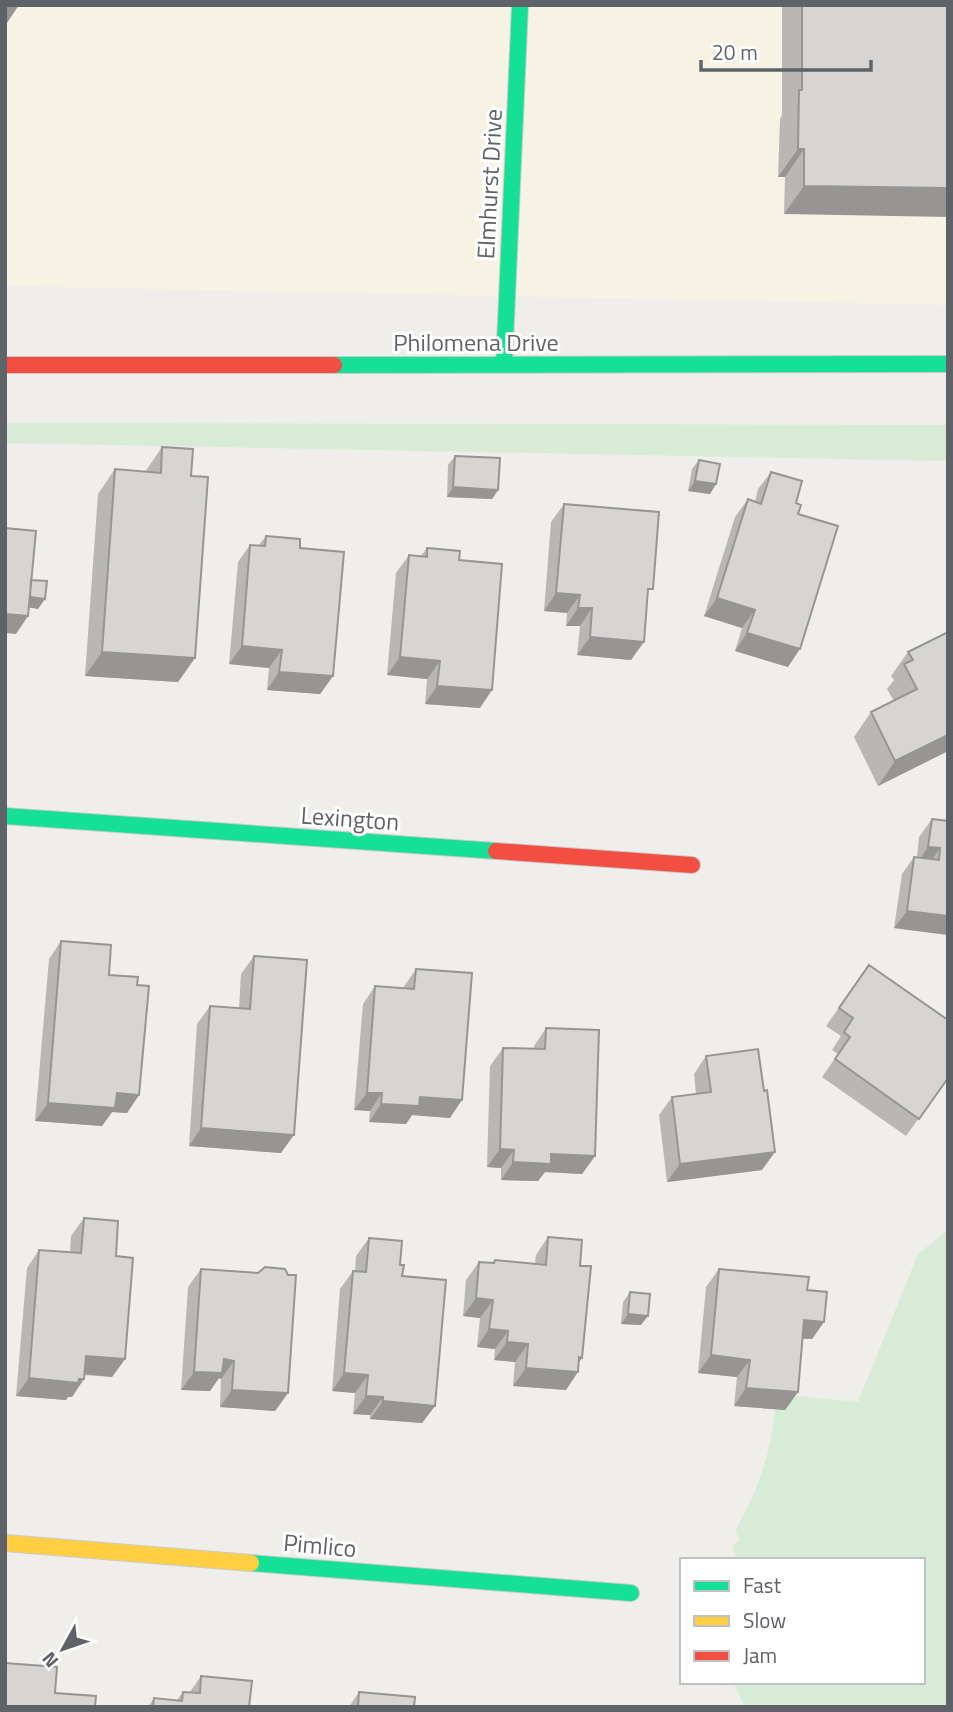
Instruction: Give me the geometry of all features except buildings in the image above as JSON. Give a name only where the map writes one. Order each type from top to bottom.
[{"type":"street","name":"Elmhurst Drive","points":[[503,365],[520,5]]},
{"type":"street","name":"Philomena Drive","points":[[5,365],[948,364]]},
{"type":"street","name":"Lexington","points":[[5,816],[692,865]]},
{"type":"street","name":"Pimlico","points":[[5,1543],[631,1593]]},
{"type":"shaded area","points":[[5,5],[948,5],[948,305],[5,286]]},
{"type":"green space","points":[[5,423],[948,425],[948,461],[5,443]]},
{"type":"green space","points":[[948,1230],[948,1707],[745,1707],[734,1684],[925,1684],[925,1558],[736,1558],[732,1546],[740,1540],[735,1531],[762,1472],[775,1410],[785,1410],[787,1395],[858,1402],[918,1254]]},
{"type":"traffic: fast","points":[[504,365],[520,5]]},
{"type":"traffic: fast","points":[[334,365],[948,364]]},
{"type":"traffic: fast","points":[[5,816],[496,851]]},
{"type":"traffic: fast","points":[[251,1563],[631,1593]]},
{"type":"traffic: slow","points":[[5,1543],[251,1563]]},
{"type":"traffic: jam","points":[[5,365],[334,365]]},
{"type":"traffic: jam","points":[[496,851],[692,865]]}]
